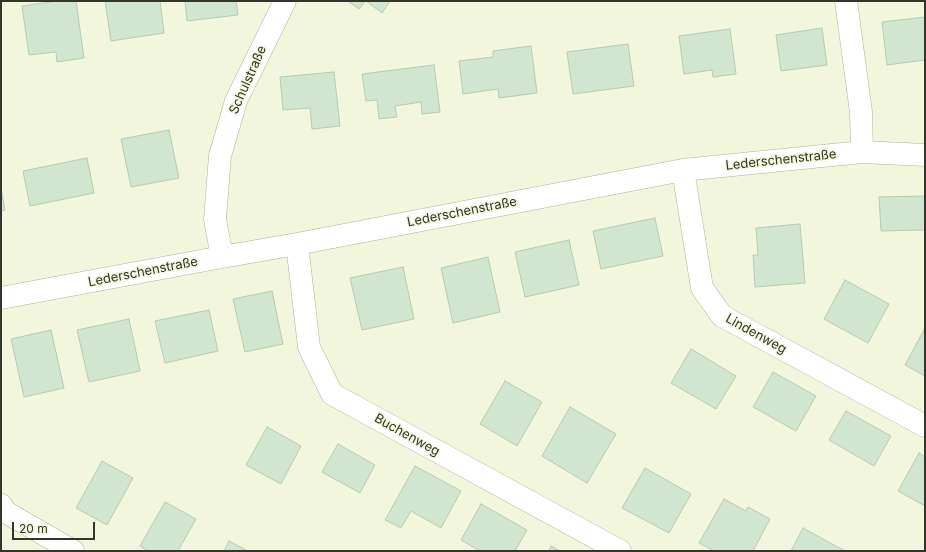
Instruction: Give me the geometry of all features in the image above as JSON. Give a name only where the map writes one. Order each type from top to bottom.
[{"type":"street","name":"Schulstraße","points":[[222,257],[215,219],[220,156],[236,101],[285,1]]},
{"type":"street","points":[[846,1],[861,112],[862,152]]},
{"type":"street","name":"Lederschenstraße","points":[[1,298],[297,244],[682,170],[862,152],[925,155]]},
{"type":"street","name":"Lindenweg","points":[[682,170],[702,288],[722,316],[925,426]]},
{"type":"street","name":"Buchenweg","points":[[297,244],[309,347],[332,394],[620,551]]},
{"type":"street","points":[[1,505],[7,512],[72,551]]},
{"type":"building","points":[[58,1],[76,1],[84,58],[57,62],[56,52],[29,55],[22,6]]},
{"type":"building","points":[[105,1],[160,1],[164,33],[111,41]]},
{"type":"building","points":[[185,1],[236,1],[238,15],[187,21]]},
{"type":"building","points":[[348,1],[365,1],[359,9]]},
{"type":"building","points":[[366,1],[390,1],[382,13]]},
{"type":"building","points":[[925,17],[925,60],[887,65],[882,22]]},
{"type":"building","points":[[822,28],[827,65],[781,71],[776,35]]},
{"type":"building","points":[[730,29],[736,74],[713,77],[712,70],[684,74],[679,36]]},
{"type":"building","points":[[628,44],[634,86],[573,94],[567,52]]},
{"type":"building","points":[[531,46],[537,93],[499,98],[498,89],[463,94],[459,61],[493,57],[493,51]]},
{"type":"building","points":[[434,65],[440,112],[422,114],[421,102],[395,106],[397,117],[379,119],[377,100],[366,101],[362,74]]},
{"type":"building","points":[[334,72],[340,126],[312,129],[310,108],[283,110],[280,77]]},
{"type":"building","points":[[169,130],[179,178],[131,187],[121,139]]},
{"type":"building","points":[[87,158],[94,193],[30,206],[23,171]]},
{"type":"building","points":[[1,189],[5,210],[1,211]]},
{"type":"building","points":[[925,196],[925,230],[881,231],[879,197]]},
{"type":"building","points":[[655,218],[663,256],[601,269],[593,231]]},
{"type":"building","points":[[800,224],[805,283],[755,287],[753,255],[758,255],[756,228]]},
{"type":"building","points":[[569,240],[579,285],[525,297],[515,252]]},
{"type":"building","points":[[488,257],[500,312],[453,323],[441,268]]},
{"type":"building","points":[[403,267],[414,319],[362,330],[350,278]]},
{"type":"building","points":[[845,280],[889,304],[868,343],[824,319]]},
{"type":"building","points":[[272,291],[283,344],[245,352],[233,299]]},
{"type":"building","points":[[209,310],[218,351],[165,363],[155,321]]},
{"type":"building","points":[[129,319],[140,371],[89,382],[77,330]]},
{"type":"building","points":[[925,328],[925,376],[905,365]]},
{"type":"building","points":[[51,330],[64,388],[24,397],[11,339]]},
{"type":"building","points":[[691,349],[736,376],[716,409],[671,383]]},
{"type":"building","points":[[773,372],[816,396],[796,431],[753,407]]},
{"type":"building","points":[[505,381],[542,402],[517,446],[480,424]]},
{"type":"building","points":[[570,407],[616,434],[587,483],[542,456]]},
{"type":"building","points":[[846,411],[891,436],[874,466],[829,440]]},
{"type":"building","points":[[267,427],[301,446],[281,484],[246,465]]},
{"type":"building","points":[[338,444],[375,465],[360,493],[322,472]]},
{"type":"building","points":[[919,453],[925,457],[925,506],[898,491]]},
{"type":"building","points":[[102,461],[133,478],[107,525],[76,508]]},
{"type":"building","points":[[415,466],[461,491],[441,528],[411,511],[401,528],[385,520]]},
{"type":"building","points":[[645,468],[691,494],[669,533],[622,508]]},
{"type":"building","points":[[724,499],[746,511],[748,507],[770,519],[753,551],[714,551],[699,543]]},
{"type":"building","points":[[165,502],[196,519],[178,551],[148,551],[140,546]]},
{"type":"building","points":[[481,504],[527,530],[515,551],[480,551],[461,540]]},
{"type":"building","points":[[803,528],[845,551],[791,551]]},
{"type":"building","points":[[229,541],[248,551],[224,551]]},
{"type":"building","points":[[551,546],[560,551],[549,551]]}]
